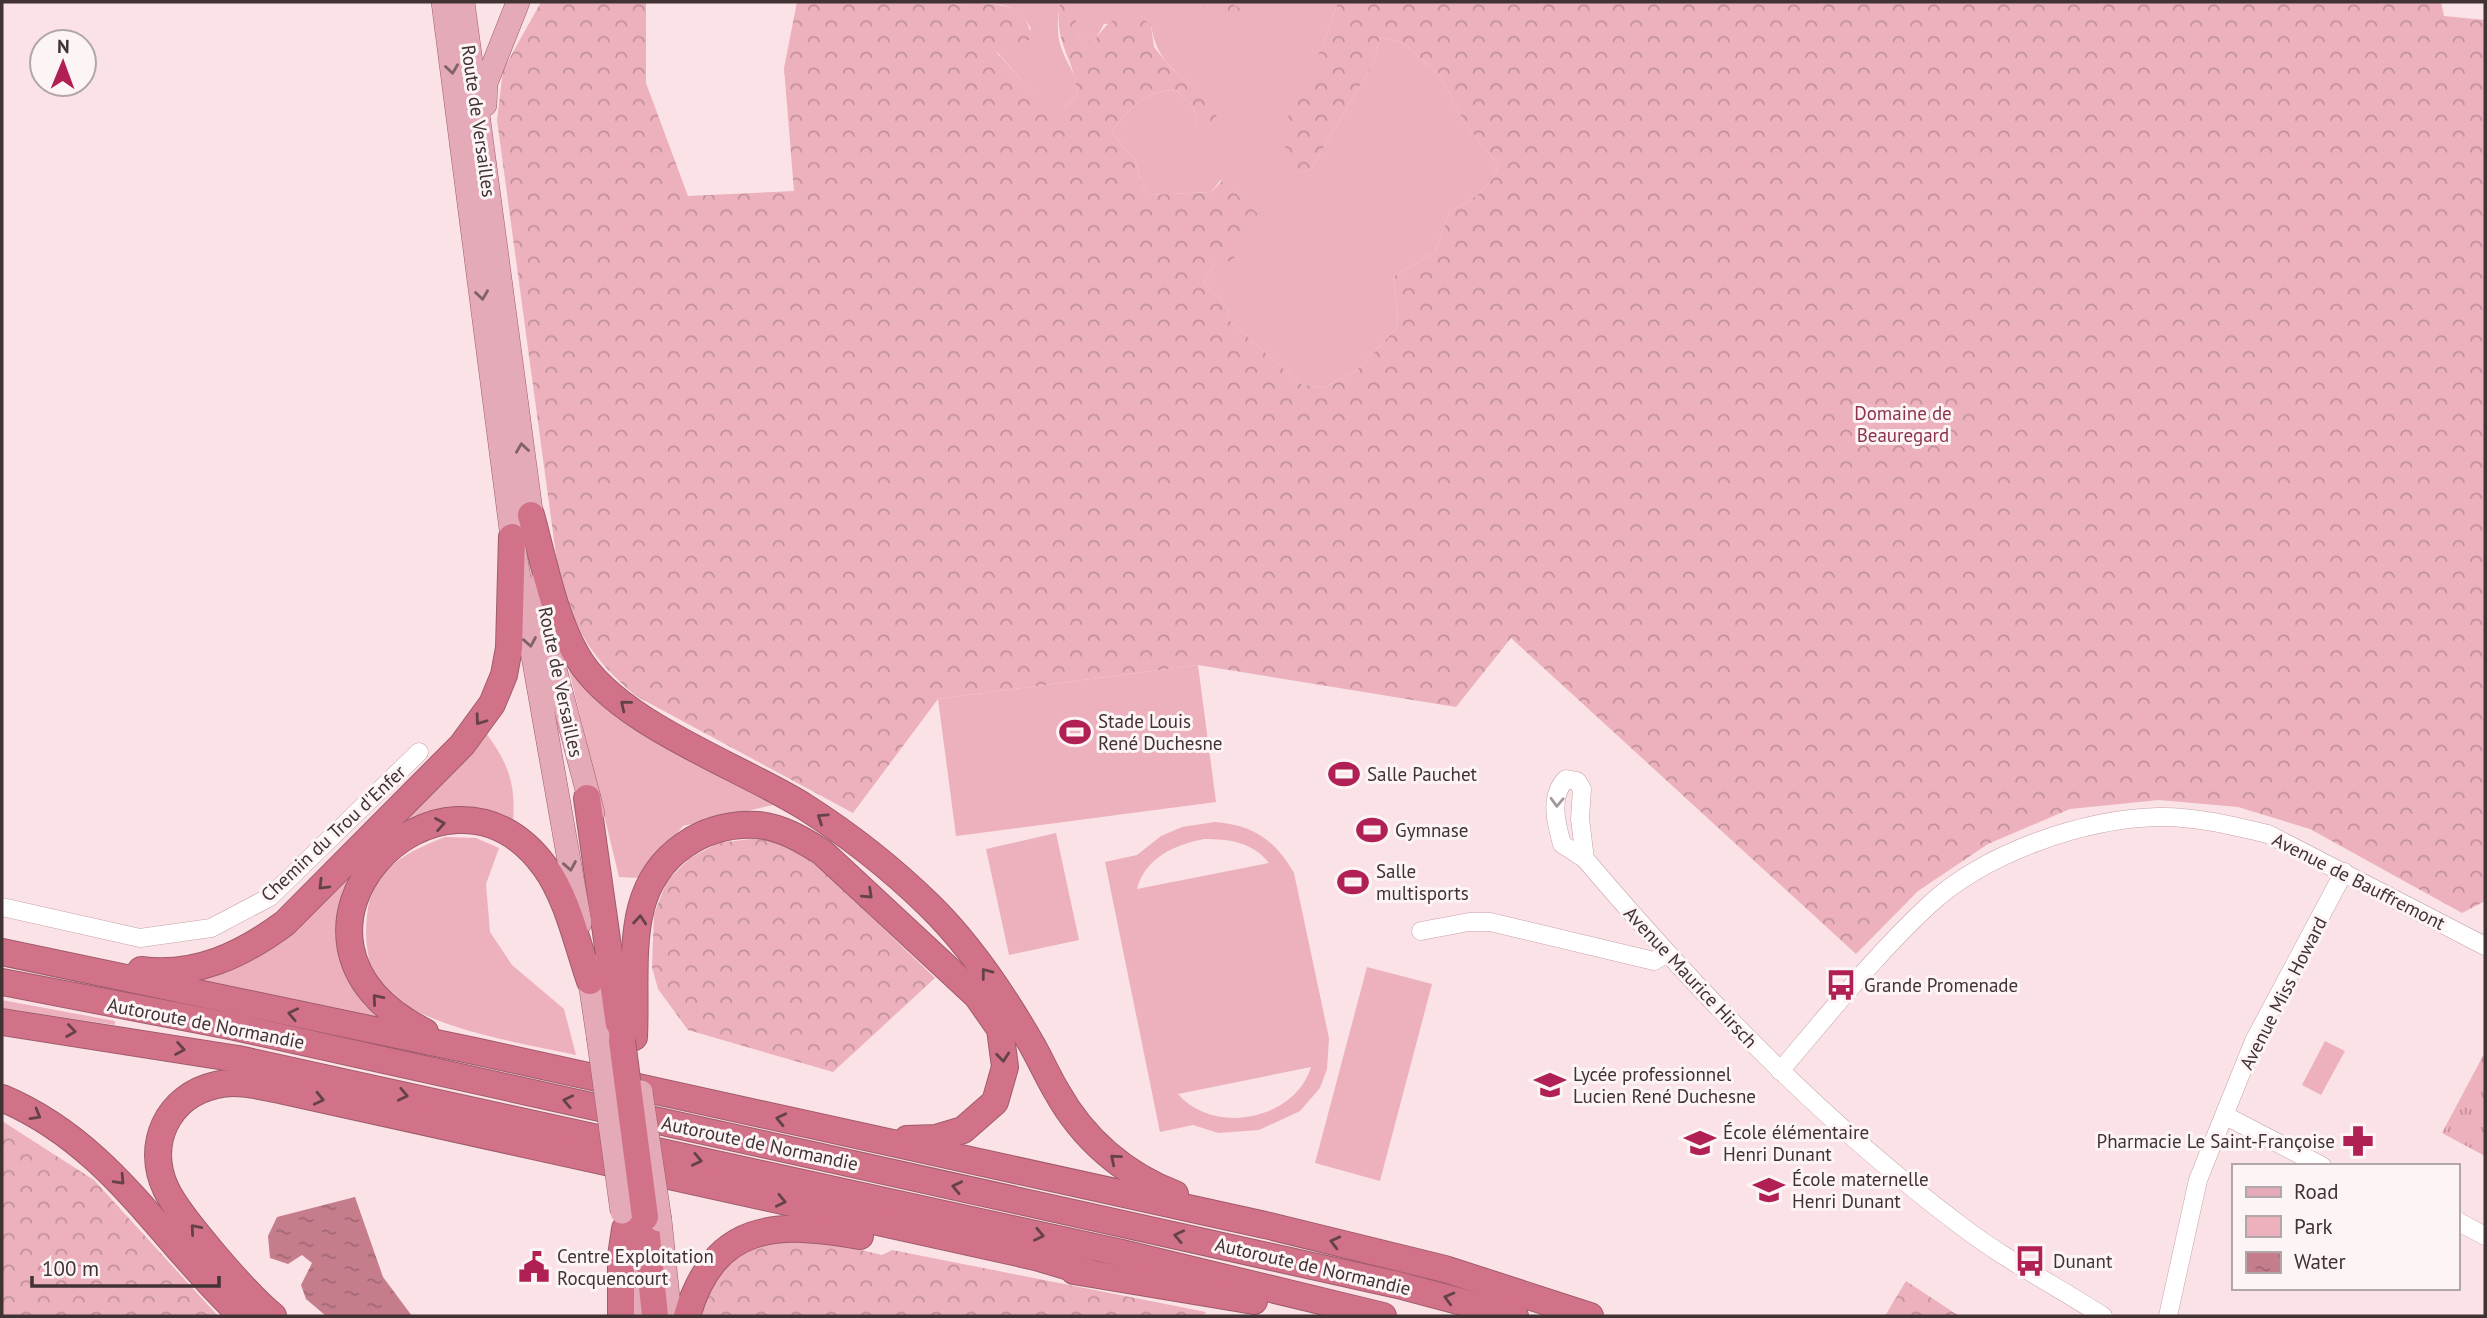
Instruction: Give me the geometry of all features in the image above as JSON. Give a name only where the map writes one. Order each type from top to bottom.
[{"type":"highway","points":[[531,515],[559,618],[578,658],[602,686],[636,714],[813,813],[865,848],[931,906],[989,975],[1079,1125],[1113,1160],[1145,1181],[1173,1194],[1253,1217],[1265,1225]]},
{"type":"highway","points":[[11,954],[148,971],[180,970],[216,963],[252,947],[285,923],[462,744],[492,704],[504,675],[509,648],[512,537]]},
{"type":"highway","points":[[587,798],[622,1039],[638,1219],[655,1316]]},
{"type":"highway","points":[[480,1052],[427,1033],[393,1014],[371,993],[356,965],[350,924],[359,886],[378,856],[406,835],[432,825],[470,822],[494,828],[517,840],[537,857],[553,880],[590,981]]},
{"type":"highway","points":[[622,1039],[640,909],[654,874],[684,843],[716,829],[759,825],[793,835],[822,852],[967,987],[999,1029],[1005,1067],[995,1102],[963,1130],[936,1138],[848,1134]]},
{"type":"highway","points":[[11,954],[480,1052],[1265,1225],[1445,1269],[1590,1316]]},
{"type":"highway","name":"Autoroute de Normandie","points":[[2,982],[303,1042],[1398,1284],[1515,1316]]},
{"type":"highway","name":"Autoroute de Normandie","points":[[2,1021],[238,1059],[1126,1254],[1383,1316]]},
{"type":"highway","points":[[273,1316],[174,1206],[159,1172],[158,1146],[169,1116],[191,1095],[216,1085],[244,1084],[280,1090],[1037,1257],[1090,1272]]},
{"type":"highway","points":[[2,1098],[69,1136],[110,1170],[242,1316]]},
{"type":"highway","points":[[621,1316],[621,1256],[638,1219]]},
{"type":"highway","points":[[687,1316],[698,1284],[717,1259],[743,1237],[776,1227],[816,1228],[1035,1267],[1090,1272],[1287,1307],[1332,1303]]},
{"type":"main road","name":"Route de Versailles","points":[[443,2],[512,537],[590,981],[622,1039]]},
{"type":"main road","name":"Route de Versailles","points":[[463,2],[548,642],[587,798]]},
{"type":"main road","points":[[484,154],[486,83],[518,2]]},
{"type":"main road","points":[[635,1316],[638,1219]]},
{"type":"main road","points":[[638,1219],[670,1316]]},
{"type":"street","name":"Chemin du Trou d'Enfer","points":[[2,907],[140,938],[211,928],[270,897],[419,752]]},
{"type":"street","name":"Avenue de Bauffremont","points":[[1780,1071],[1930,904],[1995,859],[2074,828],[2159,817],[2233,826],[2268,834],[2485,946]]},
{"type":"street","name":"Avenue Maurice Hirsch","points":[[1585,859],[1731,1024],[1875,1157],[1962,1227],[2103,1316]]},
{"type":"street","name":"Avenue Miss Howard","points":[[2168,1316],[2194,1193],[2254,1041],[2344,872]]},
{"type":"street","points":[[1421,932],[1469,922],[1490,922],[1654,961],[1667,953]]},
{"type":"street","points":[[2226,1116],[2318,1164]]},
{"type":"street","points":[[2459,1223],[2485,1236]]},
{"type":"green space","name":"Domaine de Beauregard","points":[[541,2],[646,2],[646,83],[688,196],[794,191],[784,68],[797,2],[949,2],[959,5],[976,3],[1005,6],[1021,14],[1029,29],[1030,40],[1009,45],[997,53],[1047,108],[1064,108],[1077,95],[1073,70],[1059,30],[1060,2],[1076,2],[1076,32],[1084,42],[1094,42],[1105,27],[1119,17],[1134,16],[1142,19],[1151,25],[1154,47],[1172,69],[1196,89],[1218,118],[1224,134],[1218,140],[1198,126],[1193,106],[1176,90],[1155,93],[1138,102],[1112,133],[1135,160],[1141,184],[1149,195],[1211,192],[1221,182],[1224,169],[1230,170],[1238,196],[1259,215],[1232,261],[1216,263],[1203,281],[1229,309],[1227,318],[1300,384],[1323,388],[1356,371],[1396,329],[1398,314],[1393,277],[1435,252],[1450,211],[1480,193],[1499,165],[1465,124],[1440,75],[1403,43],[1380,37],[1374,62],[1311,169],[1302,173],[1285,160],[1286,121],[1322,47],[1338,2],[2441,2],[2444,16],[2485,20],[2485,901],[2462,913],[2310,829],[2238,807],[2159,800],[2070,809],[1988,844],[1918,891],[1856,954],[1511,638],[1456,707],[1198,665],[938,699],[853,813],[636,696],[608,670],[587,643],[565,596],[559,577],[497,120],[503,70]]},
{"type":"green space","points":[[949,2],[1060,2],[1059,41],[1073,74],[1077,95],[1064,108],[1046,108],[997,52],[1031,29],[1021,15],[999,4]]},
{"type":"green space","points":[[1076,2],[1338,2],[1322,47],[1302,173],[1311,169],[1374,62],[1380,37],[1403,43],[1440,75],[1465,124],[1499,165],[1480,193],[1450,211],[1435,252],[1393,277],[1398,314],[1396,329],[1356,371],[1323,388],[1300,384],[1227,318],[1229,309],[1203,281],[1216,263],[1246,205],[1238,196],[1229,170],[1211,192],[1149,195],[1141,184],[1135,160],[1112,133],[1138,102],[1155,93],[1176,90],[1193,106],[1198,126],[1196,89],[1179,75],[1161,54],[1151,25],[1104,24],[1094,42],[1084,42],[1076,32]]},
{"type":"green space","points":[[1201,2],[1229,2],[1244,11],[1244,24],[1213,17]]},
{"type":"green space","name":"Stade Louis René Duchesne","points":[[1198,665],[1216,802],[956,836],[938,699]]},
{"type":"green space","points":[[569,670],[635,730],[773,805],[683,826],[639,878],[619,877]]},
{"type":"green space","points":[[486,733],[509,775],[513,797],[513,823],[465,815],[436,814],[406,823],[391,832]]},
{"type":"green space","points":[[1215,822],[1252,831],[1271,843],[1294,873],[1329,1038],[1327,1069],[1320,1088],[1300,1111],[1259,1130],[1218,1133],[1193,1125],[1160,1132],[1105,862],[1137,855],[1161,836],[1182,827]],"holes":[[[1204,839],[1240,843],[1256,850],[1269,863],[1137,889],[1147,869],[1162,855],[1182,845]],[[1311,1067],[1302,1085],[1289,1099],[1271,1110],[1252,1116],[1232,1118],[1212,1115],[1193,1107],[1178,1094]]]},
{"type":"green space","points":[[1056,833],[1079,940],[1009,955],[986,849]]},
{"type":"green space","points":[[445,837],[476,838],[499,848],[486,884],[490,932],[512,965],[564,1009],[576,1055],[494,1037],[435,1019],[397,1003],[378,981],[369,960],[366,938],[370,899],[376,885],[394,864],[405,856]]},
{"type":"green space","points":[[759,838],[789,846],[815,863],[935,978],[833,1072],[688,1030],[658,989],[652,967],[654,914],[667,881],[690,858],[718,843]]},
{"type":"green space","points":[[359,865],[344,908],[342,952],[353,987],[385,1023],[178,980],[218,972],[257,958],[298,928]]},
{"type":"green space","points":[[1367,967],[1432,984],[1380,1181],[1315,1163]]},
{"type":"green space","points":[[2,1000],[115,1021],[115,1025],[2,1008]]},
{"type":"green space","points":[[2325,1041],[2345,1051],[2321,1095],[2302,1085]]},
{"type":"green space","points":[[2485,1052],[2485,1156],[2442,1133]]},
{"type":"green space","points":[[2,1121],[94,1180],[218,1316],[2,1316]]},
{"type":"green space","points":[[806,1237],[882,1255],[892,1250],[1206,1312],[1203,1316],[694,1316],[726,1262],[767,1239]]},
{"type":"green space","points":[[1906,1281],[1959,1316],[1885,1316]]},
{"type":"water","points":[[355,1197],[383,1277],[412,1316],[326,1316],[306,1299],[301,1285],[312,1263],[302,1255],[288,1264],[270,1258],[268,1236],[277,1217]]},
{"type":"place","name":"Stade Louis René Duchesne","points":[[1075,732]]},
{"type":"place","name":"Salle Pauchet","points":[[1344,774]]},
{"type":"place","name":"Gymnase","points":[[1372,830]]},
{"type":"place","name":"Salle multisports","points":[[1353,882]]},
{"type":"place","name":"Grande Promenade","points":[[1841,985]]},
{"type":"place","name":"Lycée professionnel Lucien René Duchesne","points":[[1550,1085]]},
{"type":"place","name":"Pharmacie Le Saint-Françoise","points":[[2358,1141]]},
{"type":"place","name":"École élémentaire Henri Dunant","points":[[1700,1143]]},
{"type":"place","name":"École maternelle Henri Dunant","points":[[1769,1190]]},
{"type":"place","name":"Dunant","points":[[2030,1261]]},
{"type":"place","name":"Centre Exploitation Rocquencourt","points":[[534,1267]]}]
